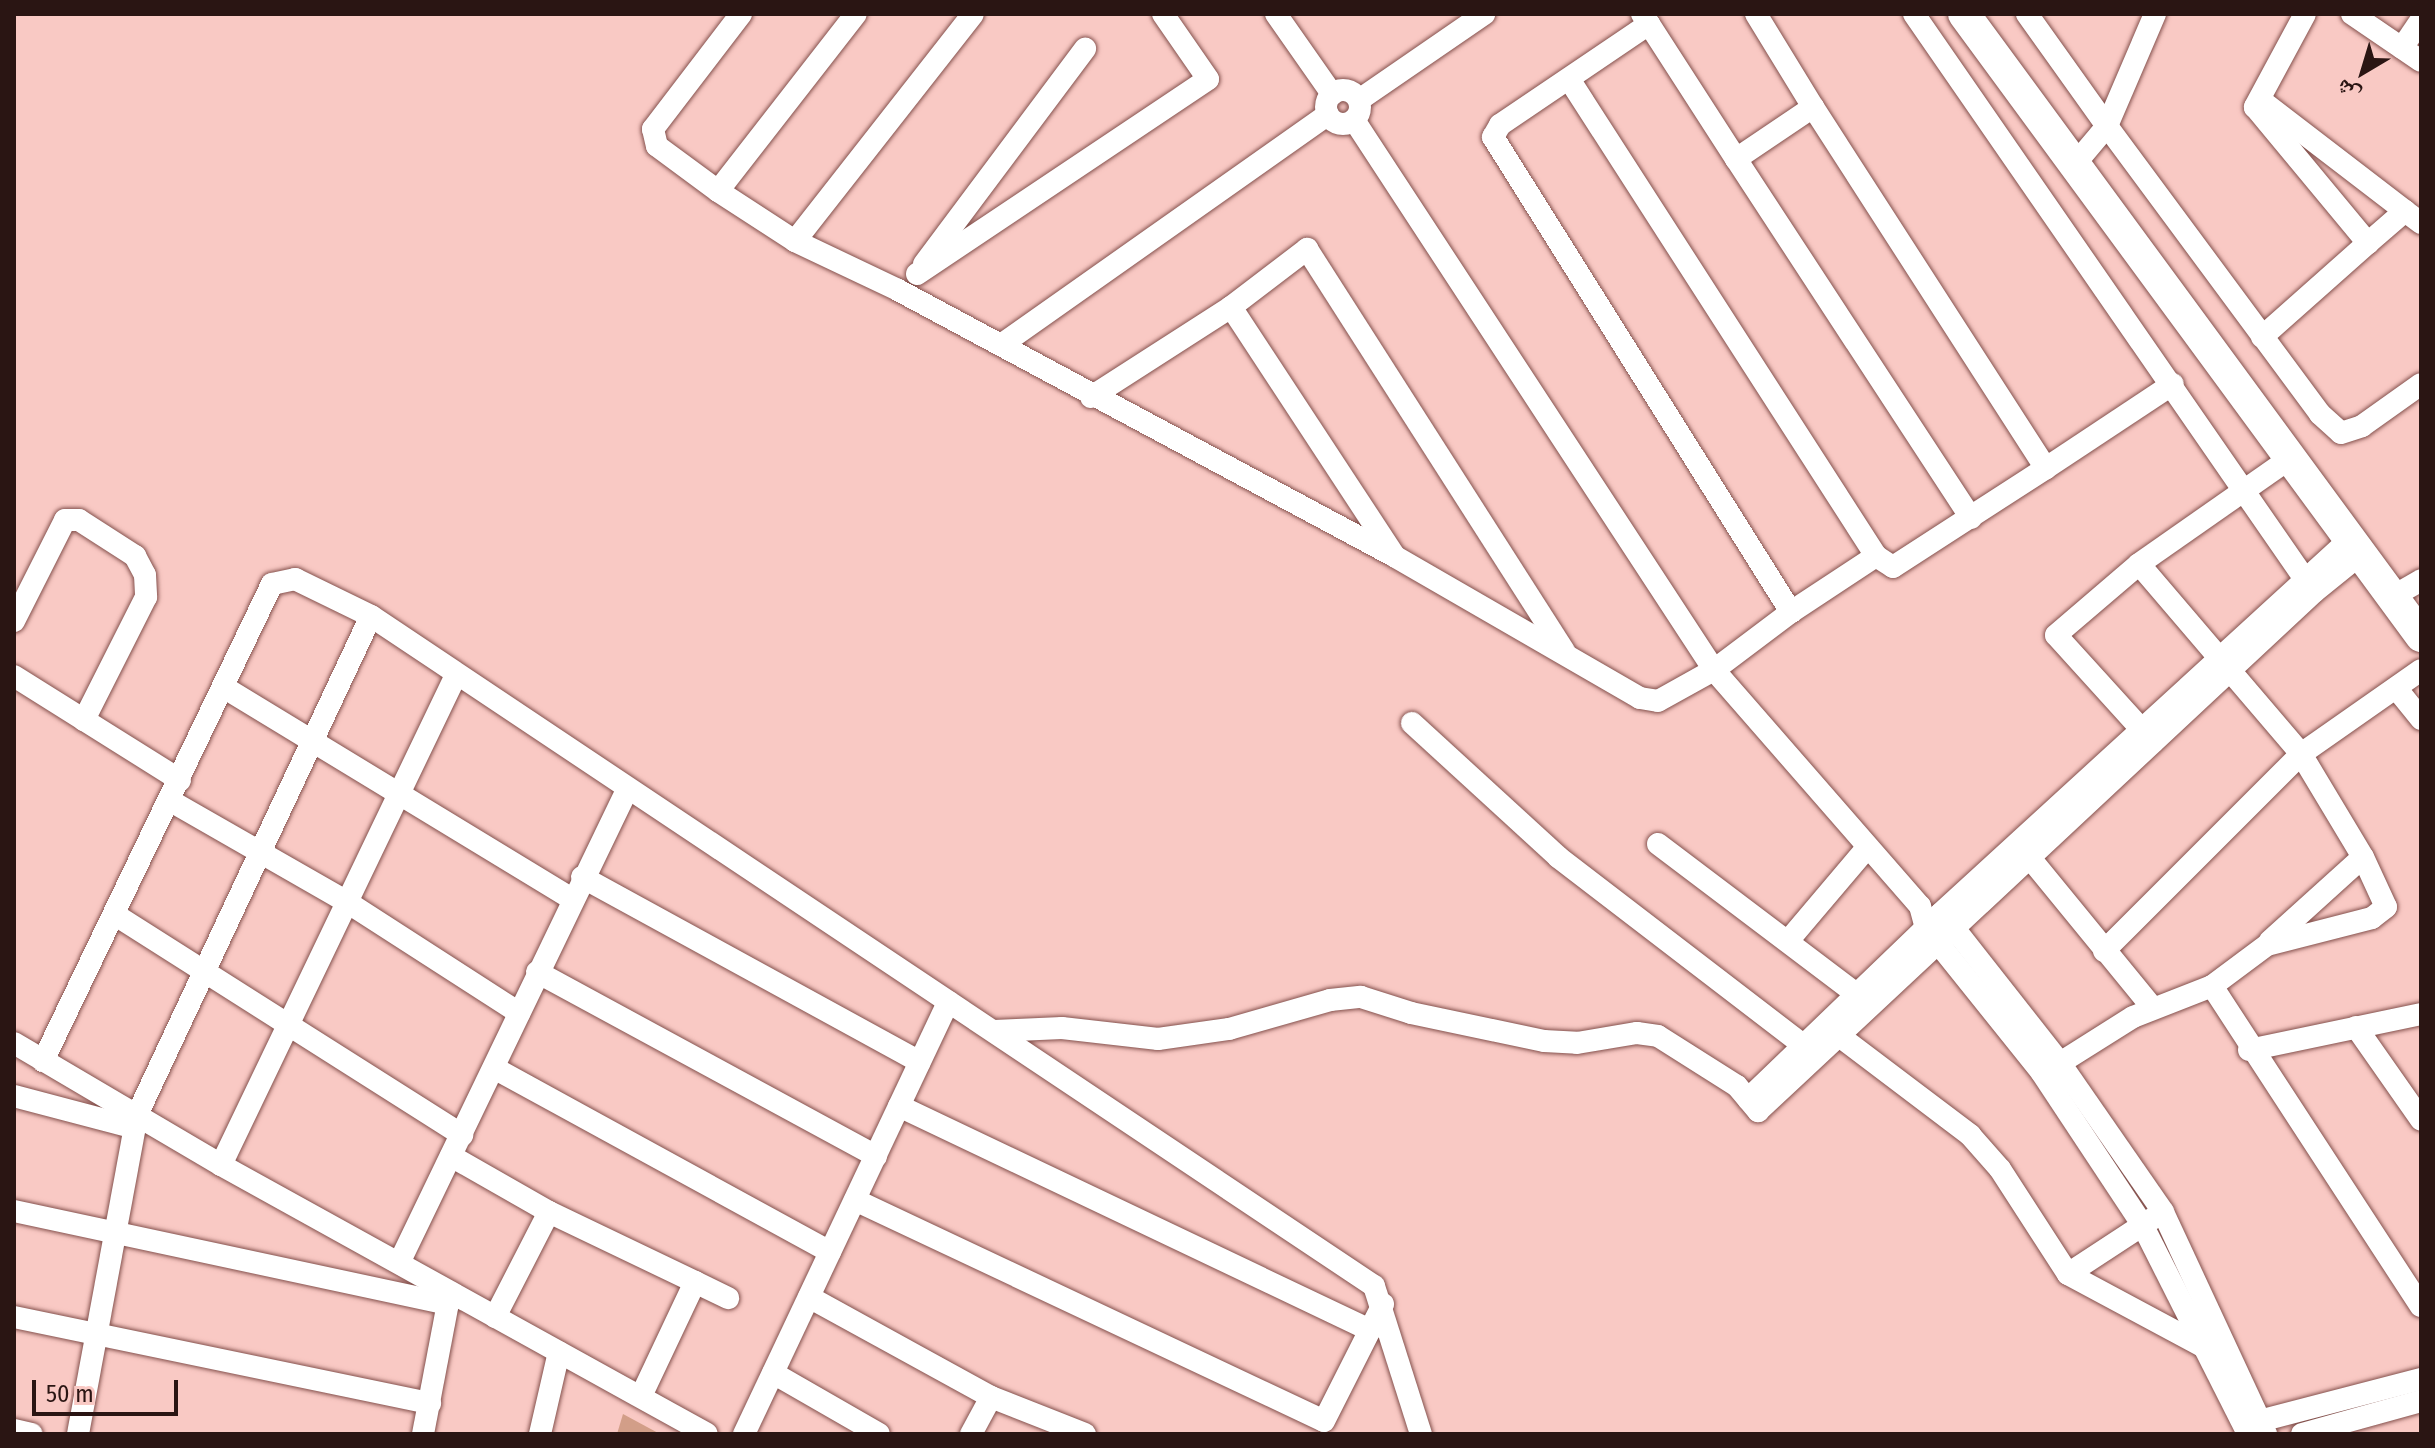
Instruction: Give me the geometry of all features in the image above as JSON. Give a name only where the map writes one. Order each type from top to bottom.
[{"type":"street","points":[[741,14],[653,129],[657,146],[718,191],[795,241],[898,290],[1091,397],[1394,556],[1640,698],[1658,701],[1714,670],[1791,612],[1876,556]]},
{"type":"street","points":[[718,191],[856,14]]},
{"type":"street","points":[[795,241],[973,14]]},
{"type":"street","points":[[898,290],[917,274],[1208,79],[1163,14]]},
{"type":"street","points":[[1276,14],[1339,123],[1484,14]]},
{"type":"street","points":[[1756,14],[2046,468]]},
{"type":"street","points":[[1914,14],[2173,384],[2309,585]]},
{"type":"street","points":[[1964,14],[2421,636]]},
{"type":"street","points":[[2027,14],[2262,337],[2341,433],[2362,426],[2421,384]]},
{"type":"street","points":[[2075,164],[2107,126],[2155,14]]},
{"type":"street","points":[[2305,14],[2255,107],[2368,243]]},
{"type":"street","points":[[2352,14],[2412,54],[2421,20]]},
{"type":"street","points":[[1791,612],[1497,151],[1493,137],[1500,125],[1569,79],[1646,19],[1971,518]]},
{"type":"street","points":[[917,274],[1085,49]]},
{"type":"street","points":[[1569,79],[1876,556],[1893,567],[2173,384]]},
{"type":"street","points":[[2259,99],[2413,217],[2368,243],[2262,337]]},
{"type":"street","points":[[1001,345],[1330,104]]},
{"type":"street","points":[[1736,159],[1813,107]]},
{"type":"street","points":[[1356,110],[1714,670],[1867,848],[2060,1063],[2163,1212],[2225,1339],[2252,1429]]},
{"type":"street","points":[[1091,397],[1231,307],[1307,249],[1565,653]]},
{"type":"street","points":[[1231,307],[1394,556]]},
{"type":"street","points":[[2149,738],[2056,635],[2139,564],[2292,457]]},
{"type":"street","points":[[14,621],[65,520],[79,520],[135,556],[145,575],[146,597],[84,720]]},
{"type":"street","points":[[994,1031],[1062,1028],[1158,1039],[1229,1029],[1330,1000],[1361,997],[1411,1013],[1544,1041],[1577,1043],[1637,1033],[1658,1036],[1753,1105],[1864,1000],[1936,924],[2149,738],[2309,585],[2356,547]]},
{"type":"street","points":[[2139,564],[2301,754],[2387,900],[2384,912],[2267,945]]},
{"type":"street","points":[[43,1061],[117,916],[272,584],[279,580],[295,579],[371,616],[627,790],[1374,1286],[1383,1304],[1421,1434]]},
{"type":"street","points":[[2392,597],[2421,580]]},
{"type":"street","points":[[78,1434],[136,1121],[202,969],[371,616]]},
{"type":"street","points":[[2104,951],[2301,754],[2421,670]]},
{"type":"street","points":[[221,1165],[456,675]]},
{"type":"street","points":[[14,676],[84,720],[260,852],[347,902],[519,1013]]},
{"type":"street","points":[[225,688],[572,899]]},
{"type":"street","points":[[2396,688],[2421,719]]},
{"type":"street","points":[[1412,723],[1558,857],[1810,1050]]},
{"type":"street","points":[[400,1261],[582,877],[627,790]]},
{"type":"street","points":[[1658,844],[1864,1000]]},
{"type":"street","points":[[1788,941],[1867,848]]},
{"type":"street","points":[[2023,850],[2152,1007]]},
{"type":"street","points":[[2060,1063],[2152,1007],[2212,986],[2267,945],[2363,857]]},
{"type":"street","points":[[582,877],[920,1062]]},
{"type":"street","points":[[117,916],[462,1135]]},
{"type":"street","points":[[1936,924],[2042,1073],[2142,1224],[2203,1348],[2252,1429]]},
{"type":"street","points":[[537,972],[876,1156]]},
{"type":"street","points":[[2212,986],[2249,1050],[2421,1306]]},
{"type":"street","points":[[1810,1050],[1838,1035],[1864,1000]]},
{"type":"street","points":[[744,1434],[948,1002]]},
{"type":"street","points":[[2249,1050],[2421,1014]]},
{"type":"street","points":[[2356,1027],[2421,1120]]},
{"type":"street","points":[[1838,1035],[1970,1135],[2000,1169],[2068,1274],[2203,1348]]},
{"type":"street","points":[[14,1043],[136,1121],[400,1261],[449,1298]]},
{"type":"street","points":[[494,1068],[830,1252]]},
{"type":"street","points":[[14,1096],[136,1121]]},
{"type":"street","points":[[899,1106],[1370,1330]]},
{"type":"street","points":[[451,1156],[549,1212],[728,1298]]},
{"type":"street","points":[[855,1200],[1320,1427],[1383,1304]]},
{"type":"street","points":[[14,1211],[449,1298],[495,1317],[707,1434]]},
{"type":"street","points":[[495,1317],[549,1212]]},
{"type":"street","points":[[2068,1274],[2163,1212]]},
{"type":"street","points":[[641,1396],[695,1282]]},
{"type":"street","points":[[809,1297],[991,1397],[1085,1434]]},
{"type":"street","points":[[423,1434],[449,1298]]},
{"type":"street","points":[[14,1317],[97,1337],[430,1403]]},
{"type":"street","points":[[2203,1348],[2225,1339]]},
{"type":"street","points":[[540,1434],[559,1352]]},
{"type":"street","points":[[773,1373],[879,1434]]},
{"type":"street","points":[[2252,1429],[2362,1417],[2421,1379]]},
{"type":"street","points":[[971,1434],[991,1397]]},
{"type":"street","points":[[2302,1434],[2421,1401]]},
{"type":"street","points":[[14,1430],[32,1434]]},
{"type":"building","points":[[623,1414],[660,1434],[617,1434]]}]
